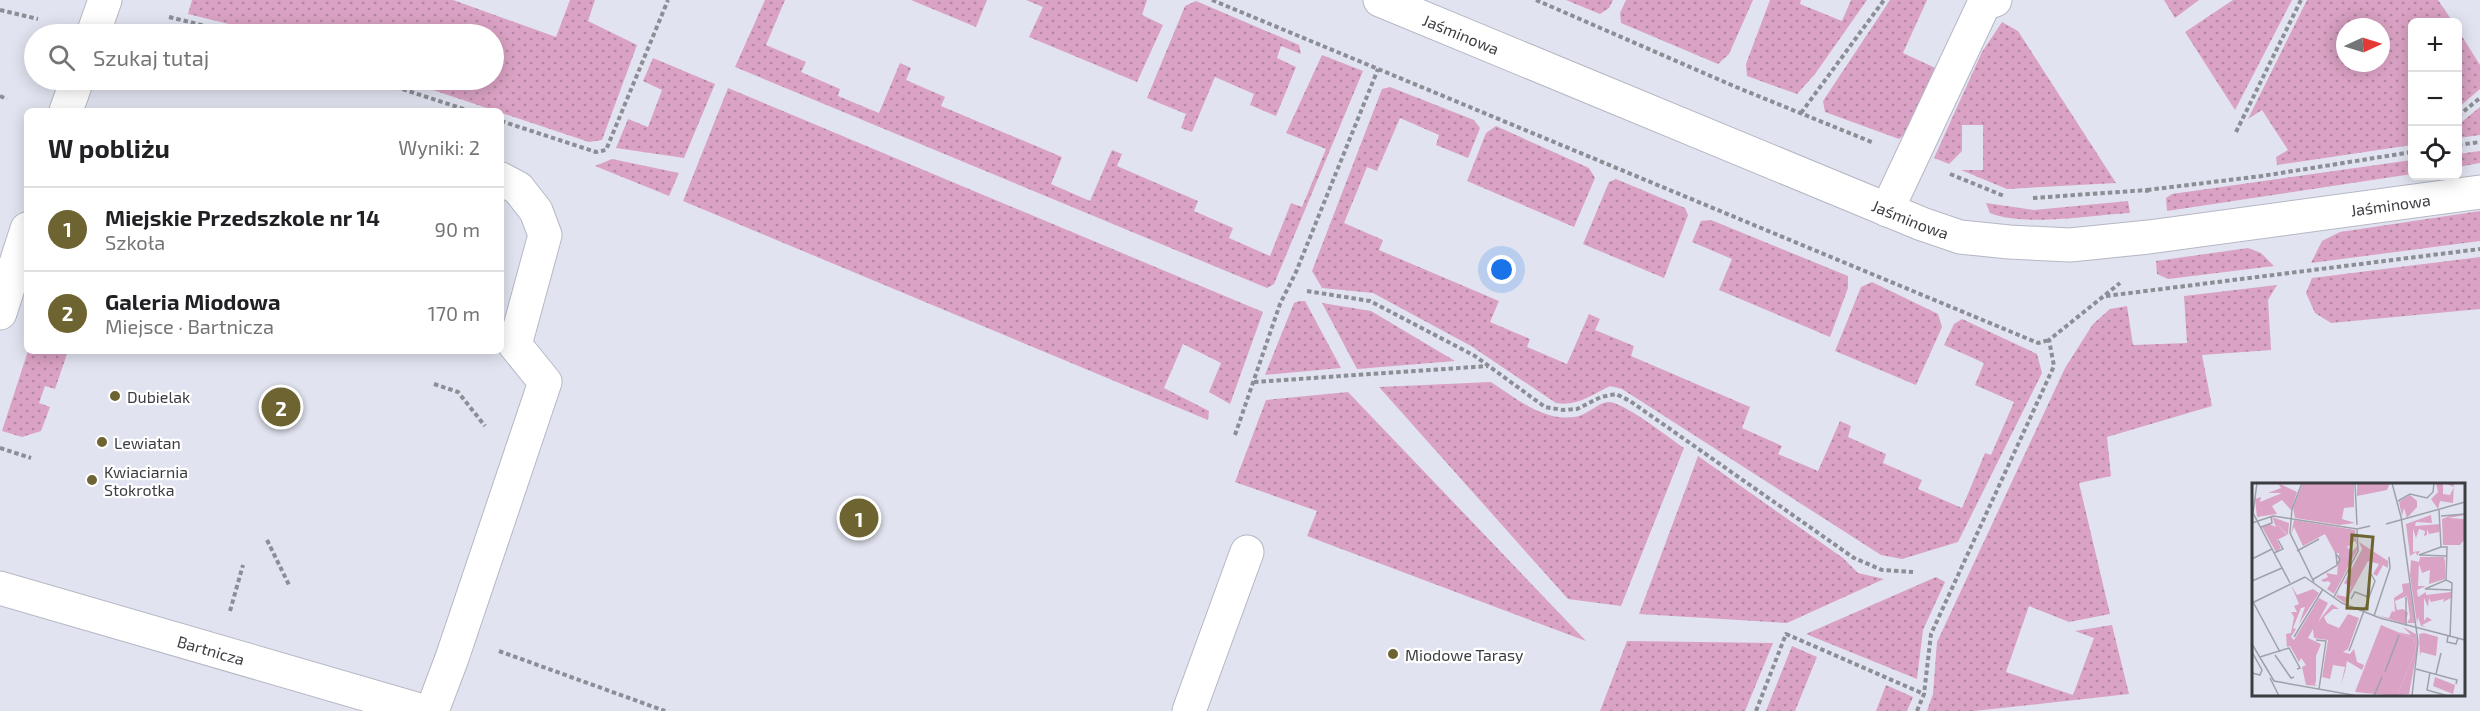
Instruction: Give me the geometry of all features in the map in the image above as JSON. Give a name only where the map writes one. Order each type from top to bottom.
[{"type":"street","points":[[97,24],[105,0]]},
{"type":"street","name":"Jaśminowa","points":[[1380,0],[1887,210],[1960,237],[2070,245],[2149,237],[2480,192]]},
{"type":"street","points":[[1887,210],[1984,4],[1995,0]]},
{"type":"street","points":[[67,108],[73,90]]},
{"type":"street","points":[[432,711],[545,382],[515,345],[545,235],[536,211],[518,188],[504,181]]},
{"type":"street","points":[[0,313],[24,238]]},
{"type":"street","points":[[1190,711],[1247,552]]},
{"type":"street","name":"Bartnicza","points":[[0,588],[423,711]]},
{"type":"path","points":[[504,122],[596,152],[606,150],[668,0]]},
{"type":"path","points":[[1212,0],[2038,343],[2049,340],[2150,259],[2147,190]]},
{"type":"path","points":[[1536,0],[2006,197]]},
{"type":"path","points":[[1801,113],[1884,0]]},
{"type":"path","points":[[2236,132],[2301,0]]},
{"type":"path","points":[[0,10],[38,20]]},
{"type":"path","points":[[169,17],[198,24]]},
{"type":"path","points":[[1235,435],[1280,304],[1296,272],[1378,69]]},
{"type":"path","points":[[405,90],[461,108]]},
{"type":"path","points":[[0,96],[8,99]]},
{"type":"path","points":[[2462,112],[2480,98]]},
{"type":"path","points":[[2462,145],[2480,142]]},
{"type":"path","points":[[2030,198],[2147,190],[2262,176],[2408,153]]},
{"type":"path","points":[[2103,297],[2480,249]]},
{"type":"path","points":[[1307,291],[1370,301],[1475,356],[1545,407],[1563,410],[1577,409],[1616,394],[1854,558],[1882,570],[1913,572]]},
{"type":"path","points":[[1917,711],[1924,694],[1931,634],[2054,366],[2049,340]]},
{"type":"path","points":[[1254,382],[1488,366]]},
{"type":"path","points":[[434,384],[458,392]]},
{"type":"path","points":[[0,448],[31,458]]},
{"type":"path","points":[[267,540],[289,585]]},
{"type":"path","points":[[229,614],[243,565]]},
{"type":"path","points":[[220,612],[239,617]]},
{"type":"path","points":[[1756,711],[1786,634],[1924,694]]},
{"type":"path","points":[[452,658],[486,646],[665,711]]},
{"type":"shaded area","points":[[192,0],[453,0],[556,37],[570,0],[595,0],[588,21],[637,45],[602,140],[589,142],[504,114],[504,108],[487,108],[433,90],[504,90],[504,24],[228,24],[188,14]]},
{"type":"shaded area","points":[[765,0],[785,0],[766,45],[806,62],[801,72],[840,89],[838,96],[879,113],[900,63],[911,68],[906,80],[945,97],[941,106],[1062,157],[1051,184],[1090,201],[1112,150],[1122,154],[1117,166],[1198,201],[1194,211],[1233,228],[1229,238],[1270,256],[1291,203],[1302,207],[1326,149],[1286,133],[1322,55],[1363,71],[1274,284],[1267,288],[735,67]]},
{"type":"shaded area","points":[[911,0],[987,0],[976,27]]},
{"type":"shaded area","points":[[1026,0],[1147,0],[1142,15],[1163,25],[1137,82],[1029,37],[1043,7]]},
{"type":"shaded area","points":[[1566,0],[1613,0],[1609,8],[1600,14]]},
{"type":"shaded area","points":[[1626,0],[1753,0],[1729,54],[1718,64],[1621,23],[1620,13]]},
{"type":"shaded area","points":[[1770,0],[1801,0],[1800,4],[1842,21],[1851,0],[1867,0],[1815,74],[1797,94],[1747,76],[1746,64]]},
{"type":"shaded area","points":[[1890,0],[1927,0],[1903,53],[1942,71],[1918,123],[1899,139],[1825,112],[1823,101]]},
{"type":"shaded area","points":[[2164,0],[2199,0],[2175,18]]},
{"type":"shaded area","points":[[2233,0],[2292,0],[2235,110],[2185,32]]},
{"type":"shaded area","points":[[2307,0],[2438,0],[2450,18],[2408,18],[2408,146],[2277,165],[2276,157],[2288,150],[2262,110],[2248,119]]},
{"type":"shaded area","points":[[1196,1],[1299,45],[1301,54],[1281,46],[1277,58],[1296,67],[1276,116],[1250,105],[1254,94],[1215,77],[1192,132],[1181,128],[1186,114],[1147,98],[1185,6]]},
{"type":"shaded area","points":[[2002,22],[2018,31],[2116,183],[2007,189],[1961,170],[1983,170],[1983,125],[1962,125],[1962,151],[1949,164],[1934,158],[1982,52]]},
{"type":"shaded area","points":[[2462,36],[2480,65],[2480,89],[2462,105]]},
{"type":"shaded area","points":[[653,58],[715,84],[684,158],[616,148],[628,119],[648,127],[662,90],[643,81]]},
{"type":"shaded area","points":[[1390,87],[1474,120],[1480,128],[1468,158],[1436,145],[1439,135],[1400,118],[1377,171],[1367,167],[1344,223],[1383,240],[1379,250],[1499,301],[1490,322],[1530,339],[1527,347],[1567,364],[1589,314],[1600,319],[1595,330],[1634,346],[1631,356],[1750,407],[1742,428],[1782,446],[1778,454],[1818,471],[1840,421],[1851,426],[1848,437],[1886,454],[1883,463],[1922,480],[1918,489],[1962,508],[1985,453],[1991,455],[2014,402],[1975,385],[1984,363],[1944,345],[1954,324],[1962,319],[2037,354],[2042,373],[1958,542],[1902,559],[1881,555],[1622,389],[1610,386],[1577,402],[1556,403],[1471,346],[1373,293],[1322,288],[1312,271],[1382,89]]},
{"type":"shaded area","points":[[728,88],[1263,312],[1230,404],[1209,392],[1221,363],[1183,344],[1164,388],[1209,411],[1208,420],[683,201]]},
{"type":"shaded area","points":[[2480,107],[2480,135],[2462,137],[2462,122]]},
{"type":"shaded area","points":[[1496,126],[1589,168],[1595,178],[1574,227],[1467,181],[1486,133]]},
{"type":"shaded area","points":[[2480,151],[2480,163],[2462,166],[2462,153]]},
{"type":"shaded area","points":[[612,159],[679,173],[669,196],[595,166]]},
{"type":"shaded area","points":[[2408,161],[2408,175],[2167,211],[2166,198],[2172,194]]},
{"type":"shaded area","points":[[1616,179],[1685,208],[1688,215],[1664,278],[1583,244],[1609,182]]},
{"type":"shaded area","points":[[2128,201],[2130,213],[2039,220],[2004,217],[1990,213],[1986,203],[2034,210]]},
{"type":"shaded area","points":[[2480,211],[2480,241],[2311,263],[2322,241],[2340,232]]},
{"type":"shaded area","points":[[1711,220],[1848,276],[1848,288],[1830,337],[1719,290],[1732,259],[1692,242],[1701,221]]},
{"type":"shaded area","points":[[2248,248],[2261,253],[2274,266],[2168,279],[2157,274],[2156,261]]},
{"type":"shaded area","points":[[2480,257],[2480,309],[2331,323],[2315,313],[2306,293],[2312,278]]},
{"type":"shaded area","points":[[1872,282],[1938,314],[1942,327],[1916,385],[1835,351],[1861,287]]},
{"type":"shaded area","points":[[2277,285],[2268,300],[2271,350],[2202,355],[2212,406],[2107,437],[2111,476],[2079,483],[2110,614],[2069,622],[2029,606],[2006,672],[2073,695],[2094,638],[2075,631],[2112,625],[2129,694],[1974,711],[1927,711],[1933,694],[1937,642],[2065,368],[2093,324],[2110,309],[2127,306],[2133,345],[2187,343],[2184,296]]},
{"type":"shaded area","points":[[1305,301],[1341,368],[1265,375],[1294,303]]},
{"type":"shaded area","points":[[1322,303],[1371,311],[1455,361],[1357,369]]},
{"type":"shaded area","points":[[27,354],[67,354],[55,389],[45,386],[39,403],[50,407],[41,431],[22,437],[2,431]]},
{"type":"shaded area","points":[[1491,382],[1532,408],[1555,416],[1567,418],[1579,416],[1605,402],[1616,404],[1636,414],[1684,448],[1621,606],[1568,599],[1379,387]]},
{"type":"shaded area","points":[[1348,392],[1586,641],[1307,536],[1317,511],[1235,482],[1266,400]]},
{"type":"shaded area","points":[[1698,456],[1843,558],[1858,573],[1884,579],[1787,623],[1639,614]]},
{"type":"shaded area","points":[[1936,577],[1945,582],[1923,630],[1917,679],[1806,634]]},
{"type":"shaded area","points":[[1627,641],[1773,643],[1745,711],[1600,711]]},
{"type":"shaded area","points":[[1792,646],[1817,657],[1795,711],[1766,711]]},
{"type":"shaded area","points":[[1886,685],[1913,697],[1907,711],[1876,711]]},
{"type":"place","name":"Dubielak","points":[[115,396]]},
{"type":"place","name":"Galeria Miodowa","points":[[281,407]]},
{"type":"place","name":"Lewiatan","points":[[102,442]]},
{"type":"place","name":"Kwiaciarnia Stokrotka","points":[[92,480]]},
{"type":"place","name":"Miejskie Przedszkole nr 14","points":[[859,518]]},
{"type":"place","name":"Miodowe Tarasy","points":[[1393,654]]}]
